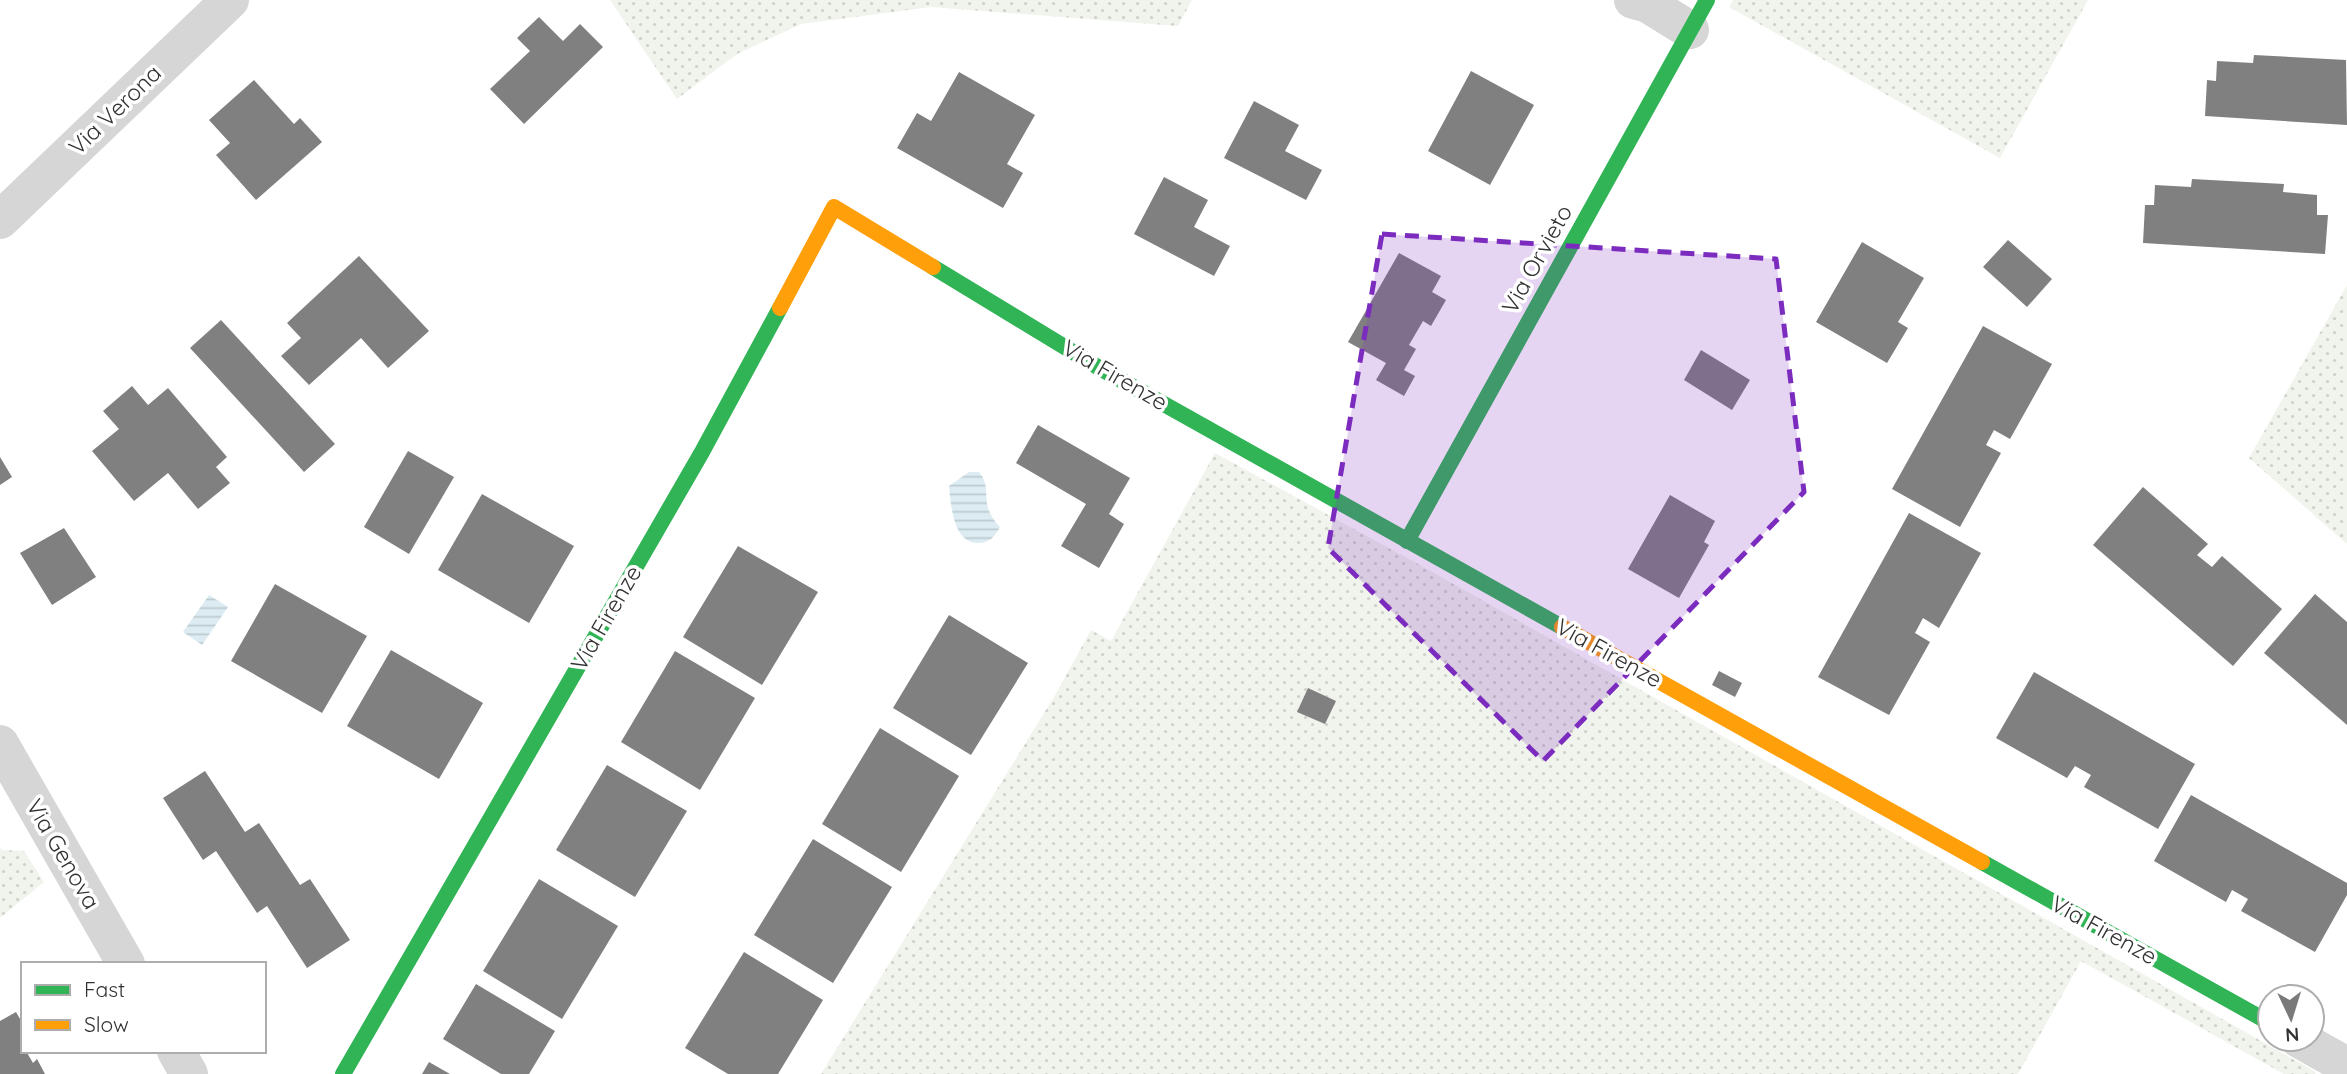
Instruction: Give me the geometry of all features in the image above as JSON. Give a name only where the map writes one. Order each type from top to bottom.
[{"type":"street","name":"Via Verona","points":[[0,220],[230,0]]},
{"type":"street","points":[[1633,0],[1699,15]]},
{"type":"street","name":"Via Orvieto","points":[[1407,541],[1699,15]]},
{"type":"street","name":"Via Firenze","points":[[343,1074],[695,464],[834,207],[1096,366],[2256,1015]]},
{"type":"street","name":"Via Genova","points":[[0,744],[125,962]]},
{"type":"street","points":[[177,1053],[189,1074]]},
{"type":"street","points":[[2324,1053],[2347,1066]]},
{"type":"highlighted area","points":[[1382,234],[1776,259],[1804,492],[1543,761],[1328,548]]},
{"type":"shaded area","points":[[610,0],[1192,0],[1178,26],[931,7],[801,24],[737,54],[677,99]]},
{"type":"shaded area","points":[[1733,0],[2088,0],[2000,158],[1729,7]]},
{"type":"shaded area","points":[[2347,285],[2347,544],[2249,458]]},
{"type":"shaded area","points":[[1215,453],[1418,564],[2256,1038],[2256,1053],[2282,1053],[2316,1072],[2284,1074],[2081,961],[2018,1074],[821,1074],[1054,697],[1091,630],[1111,641]]},
{"type":"shaded area","points":[[969,472],[979,472],[983,479],[989,511],[1000,527],[992,538],[982,543],[963,537],[952,512],[949,486]]},
{"type":"shaded area","points":[[209,595],[228,607],[202,645],[183,632]]},
{"type":"shaded area","points":[[0,847],[2,850],[24,851],[44,882],[0,918]]},
{"type":"building","points":[[539,17],[563,41],[580,24],[603,47],[524,124],[490,89],[530,51],[517,38]]},
{"type":"building","points":[[2254,55],[2346,60],[2347,125],[2205,116],[2207,80],[2216,81],[2217,61],[2253,63]]},
{"type":"building","points":[[1471,71],[1534,105],[1490,185],[1428,151]]},
{"type":"building","points":[[959,72],[1035,115],[1007,164],[1023,173],[1003,208],[897,148],[917,113],[931,121]]},
{"type":"building","points":[[254,80],[294,124],[300,118],[322,142],[256,200],[216,155],[230,143],[209,120]]},
{"type":"building","points":[[1254,101],[1299,125],[1285,151],[1322,170],[1306,200],[1224,158]]},
{"type":"building","points":[[1164,177],[1208,200],[1194,227],[1230,246],[1214,276],[1134,234]]},
{"type":"building","points":[[2192,179],[2284,184],[2283,192],[2317,195],[2317,215],[2328,215],[2325,254],[2143,243],[2145,205],[2154,205],[2155,185],[2191,187]]},
{"type":"building","points":[[2008,240],[2052,279],[2027,307],[1983,267]]},
{"type":"building","points":[[1862,242],[1924,278],[1898,322],[1908,328],[1887,363],[1816,322]]},
{"type":"building","points":[[1399,253],[1441,276],[1432,292],[1446,300],[1431,326],[1423,321],[1409,345],[1416,349],[1404,370],[1415,376],[1404,396],[1376,380],[1386,363],[1348,342]]},
{"type":"building","points":[[359,256],[429,331],[388,368],[361,338],[309,385],[281,356],[301,338],[287,323]]},
{"type":"building","points":[[221,320],[335,444],[304,472],[190,348]]},
{"type":"building","points":[[1983,326],[2052,364],[2010,439],[1994,430],[1986,445],[2001,453],[1960,527],[1892,489]]},
{"type":"building","points":[[1701,350],[1750,380],[1732,410],[1684,380]]},
{"type":"building","points":[[132,386],[148,405],[168,388],[227,457],[216,467],[230,483],[198,509],[168,473],[134,501],[92,451],[119,429],[103,411]]},
{"type":"building","points":[[1038,425],[1130,478],[1109,514],[1124,524],[1099,568],[1061,546],[1086,504],[1016,463]]},
{"type":"building","points":[[408,451],[454,477],[409,554],[364,527]]},
{"type":"building","points":[[0,457],[12,477],[0,485]]},
{"type":"building","points":[[2143,487],[2208,544],[2197,555],[2212,567],[2222,556],[2282,609],[2233,666],[2093,545]]},
{"type":"building","points":[[482,494],[574,546],[529,623],[438,570]]},
{"type":"building","points":[[1670,495],[1715,521],[1704,542],[1709,545],[1679,598],[1628,569]]},
{"type":"building","points":[[1909,513],[1981,553],[1939,628],[1923,618],[1915,633],[1930,642],[1889,715],[1818,677]]},
{"type":"building","points":[[64,528],[96,577],[52,605],[20,553]]},
{"type":"building","points":[[738,546],[818,592],[762,685],[683,637]]},
{"type":"building","points":[[275,584],[367,636],[322,713],[231,661]]},
{"type":"building","points":[[2315,594],[2347,622],[2347,725],[2264,653]]},
{"type":"building","points":[[949,615],[1028,663],[971,755],[893,708]]},
{"type":"building","points":[[391,650],[483,703],[439,779],[347,726]]},
{"type":"building","points":[[675,651],[755,698],[700,790],[621,742]]},
{"type":"building","points":[[1719,671],[1742,683],[1735,697],[1712,685]]},
{"type":"building","points":[[2034,672],[2195,764],[2158,829],[2084,787],[2091,775],[2075,766],[2067,778],[1996,738]]},
{"type":"building","points":[[1308,688],[1336,701],[1325,724],[1297,712]]},
{"type":"building","points":[[880,728],[959,776],[901,872],[822,824]]},
{"type":"building","points":[[607,765],[687,811],[635,897],[556,850]]},
{"type":"building","points":[[205,771],[245,832],[259,823],[300,885],[310,879],[350,940],[307,968],[267,906],[257,913],[216,851],[203,860],[163,798]]},
{"type":"building","points":[[2191,795],[2347,883],[2347,895],[2315,952],[2241,911],[2248,899],[2232,890],[2226,902],[2154,861]]},
{"type":"building","points":[[813,839],[892,887],[833,983],[754,935]]},
{"type":"building","points":[[539,879],[618,926],[562,1019],[483,971]]},
{"type":"building","points":[[744,952],[823,1000],[778,1074],[728,1074],[685,1048]]},
{"type":"building","points":[[476,984],[555,1031],[529,1074],[501,1074],[443,1039]]},
{"type":"building","points":[[16,1012],[21,1021],[21,1053],[27,1053],[33,1063],[37,1059],[45,1074],[0,1074],[0,1021]]},
{"type":"building","points":[[429,1062],[450,1074],[422,1074]]},
{"type":"traffic: fast","points":[[1407,541],[1707,0]]},
{"type":"traffic: fast","points":[[933,267],[1096,366],[1562,627]]},
{"type":"traffic: fast","points":[[343,1074],[702,452],[780,308]]},
{"type":"traffic: fast","points":[[1982,862],[2256,1015]]},
{"type":"traffic: slow","points":[[780,308],[834,207],[933,267]]},
{"type":"traffic: slow","points":[[1562,627],[1982,862]]}]
